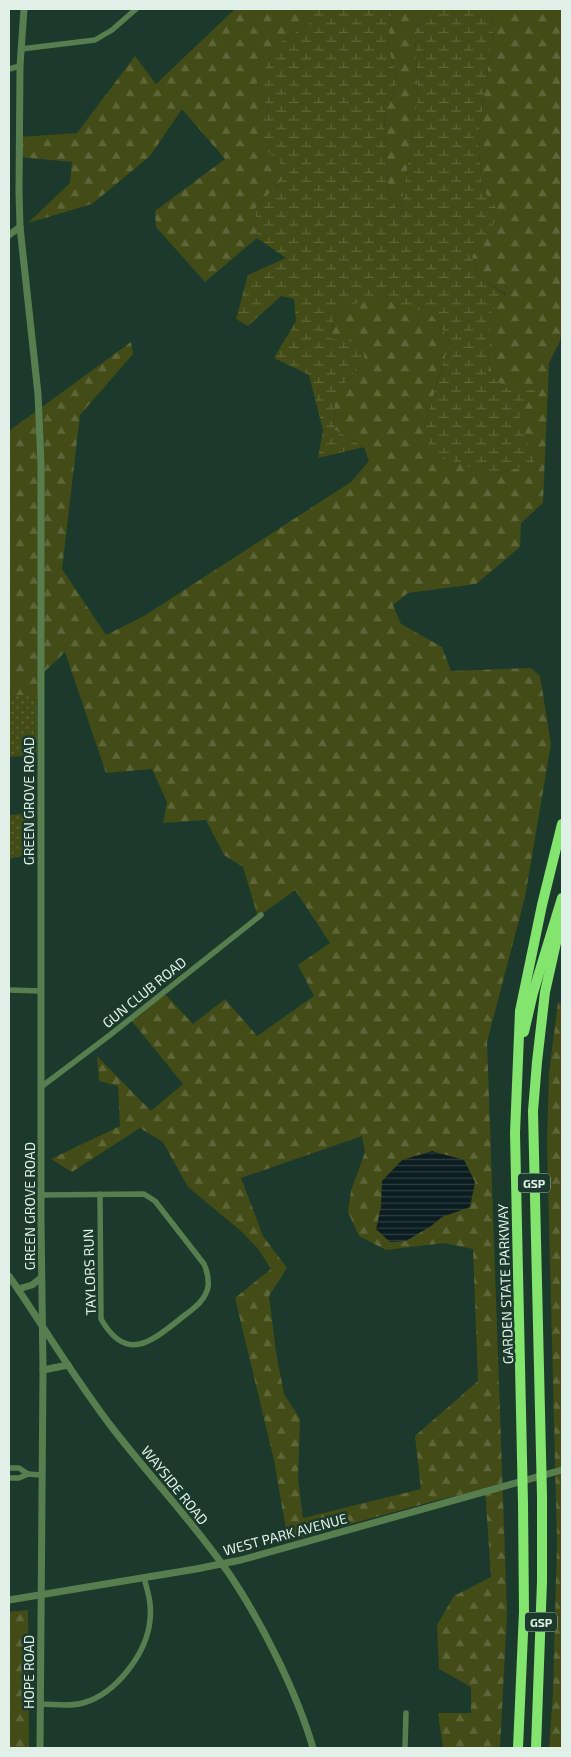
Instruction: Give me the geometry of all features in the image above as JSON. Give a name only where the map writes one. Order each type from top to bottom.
[{"type":"highway","name":"GARDEN STATE PARKWAY","points":[[518,1748],[523,1631],[521,1344],[515,1149],[519,1034],[522,1002],[542,905],[562,824]]},
{"type":"highway","points":[[519,1062],[533,993],[562,898]]},
{"type":"highway","name":"GSP","points":[[536,1748],[542,1591],[542,1496],[533,1112],[545,992],[562,916]]},
{"type":"street","name":"GREEN GROVE ROAD","points":[[24,9],[23,49],[20,66],[20,227],[40,410],[41,1278],[43,1370],[40,1595]]},
{"type":"street","points":[[23,49],[95,40],[112,30],[136,9]]},
{"type":"street","points":[[9,69],[20,66]]},
{"type":"street","points":[[9,235],[20,227]]},
{"type":"street","name":"GUN CLUB ROAD","points":[[41,1087],[90,1051],[261,916]]},
{"type":"street","points":[[9,990],[41,991]]},
{"type":"street","name":"TAYLORS RUN","points":[[41,1195],[100,1194],[144,1194],[155,1201],[204,1264],[207,1272],[208,1288],[199,1304],[154,1339],[144,1343],[126,1343],[118,1339],[110,1333],[101,1319],[100,1194]]},
{"type":"street","name":"WAYSIDE ROAD","points":[[9,1276],[113,1429],[221,1564],[241,1593],[273,1651],[304,1721],[313,1748]]},
{"type":"street","points":[[18,1290],[32,1285],[41,1278]]},
{"type":"street","points":[[43,1370],[68,1365]]},
{"type":"street","points":[[9,1468],[19,1468],[28,1474]]},
{"type":"street","name":"WEST PARK AVENUE","points":[[9,1600],[221,1564],[562,1470]]},
{"type":"street","points":[[9,1478],[20,1478],[28,1474],[41,1474]]},
{"type":"street","points":[[41,1704],[84,1703],[104,1692],[123,1677],[141,1650],[148,1634],[151,1611],[144,1578]]},
{"type":"street","name":"HOPE ROAD","points":[[40,1595],[40,1748]]},
{"type":"street","points":[[405,1748],[406,1713]]},
{"type":"green space","points":[[235,9],[301,9],[311,22],[278,44],[257,83],[268,108],[260,143],[289,172],[255,209],[257,238],[205,282],[156,227],[155,211],[225,159],[182,109],[150,156],[92,204],[28,223],[70,183],[72,162],[19,157],[20,137],[77,133],[135,56],[156,84]]},
{"type":"green space","points":[[301,9],[392,9],[387,43],[398,82],[384,115],[388,193],[400,215],[418,98],[415,39],[425,9],[487,9],[494,26],[478,139],[482,188],[500,214],[472,256],[478,277],[506,295],[491,312],[488,374],[509,390],[536,390],[519,416],[539,475],[522,467],[491,475],[431,453],[424,428],[450,341],[432,315],[375,296],[336,311],[329,338],[362,343],[365,361],[334,395],[335,430],[364,447],[318,458],[323,430],[309,375],[274,358],[296,321],[294,299],[281,296],[248,326],[236,319],[248,275],[286,258],[257,238],[255,209],[289,172],[259,143],[268,108],[257,83],[278,44],[311,22]]},
{"type":"green space","points":[[392,9],[425,9],[415,39],[418,98],[400,215],[388,193],[384,115],[398,82],[387,43]]},
{"type":"green space","points":[[487,9],[562,9],[562,329],[560,341],[549,363],[543,503],[521,523],[520,547],[476,584],[408,593],[393,605],[401,624],[442,647],[451,671],[531,668],[540,676],[551,744],[525,897],[487,1042],[507,1613],[500,1748],[443,1748],[438,1713],[471,1713],[471,1687],[439,1669],[437,1625],[454,1596],[491,1577],[485,1489],[288,1541],[274,1460],[235,1298],[271,1269],[259,1250],[242,1232],[188,1187],[163,1142],[140,1128],[72,1172],[51,1159],[120,1126],[118,1086],[99,1081],[97,1056],[151,1111],[183,1084],[131,1020],[164,993],[193,1024],[225,999],[257,1036],[314,996],[298,965],[330,943],[295,890],[258,917],[243,867],[224,855],[206,820],[163,823],[167,802],[152,769],[106,773],[65,652],[42,674],[37,695],[9,695],[9,431],[131,342],[133,354],[80,415],[62,569],[106,635],[144,616],[351,482],[369,461],[364,447],[335,430],[334,395],[365,361],[329,338],[336,311],[375,295],[432,315],[450,341],[424,428],[491,475],[522,467],[539,474],[509,390],[488,374],[491,312],[506,294],[478,277],[472,256],[499,214],[482,188],[478,139],[494,26]],"holes":[[[362,1136],[365,1152],[351,1191],[348,1212],[359,1236],[386,1250],[444,1243],[473,1249],[478,1381],[415,1436],[421,1489],[303,1518],[298,1479],[300,1419],[284,1394],[276,1352],[269,1296],[287,1268],[263,1236],[241,1178]]]},
{"type":"green space","points":[[9,695],[37,695],[37,755],[9,757]]},
{"type":"green space","points":[[35,813],[35,853],[9,859],[9,815]]},
{"type":"green space","points":[[558,1002],[562,1004],[562,1748],[549,1748],[553,1693],[557,1542],[547,1142],[549,1073]]},
{"type":"green space","points":[[28,1610],[29,1748],[9,1748],[9,1612]]},
{"type":"shaded area","points":[[432,1151],[464,1160],[475,1182],[470,1207],[442,1217],[406,1241],[390,1242],[376,1229],[381,1207],[382,1181],[402,1160]]}]
